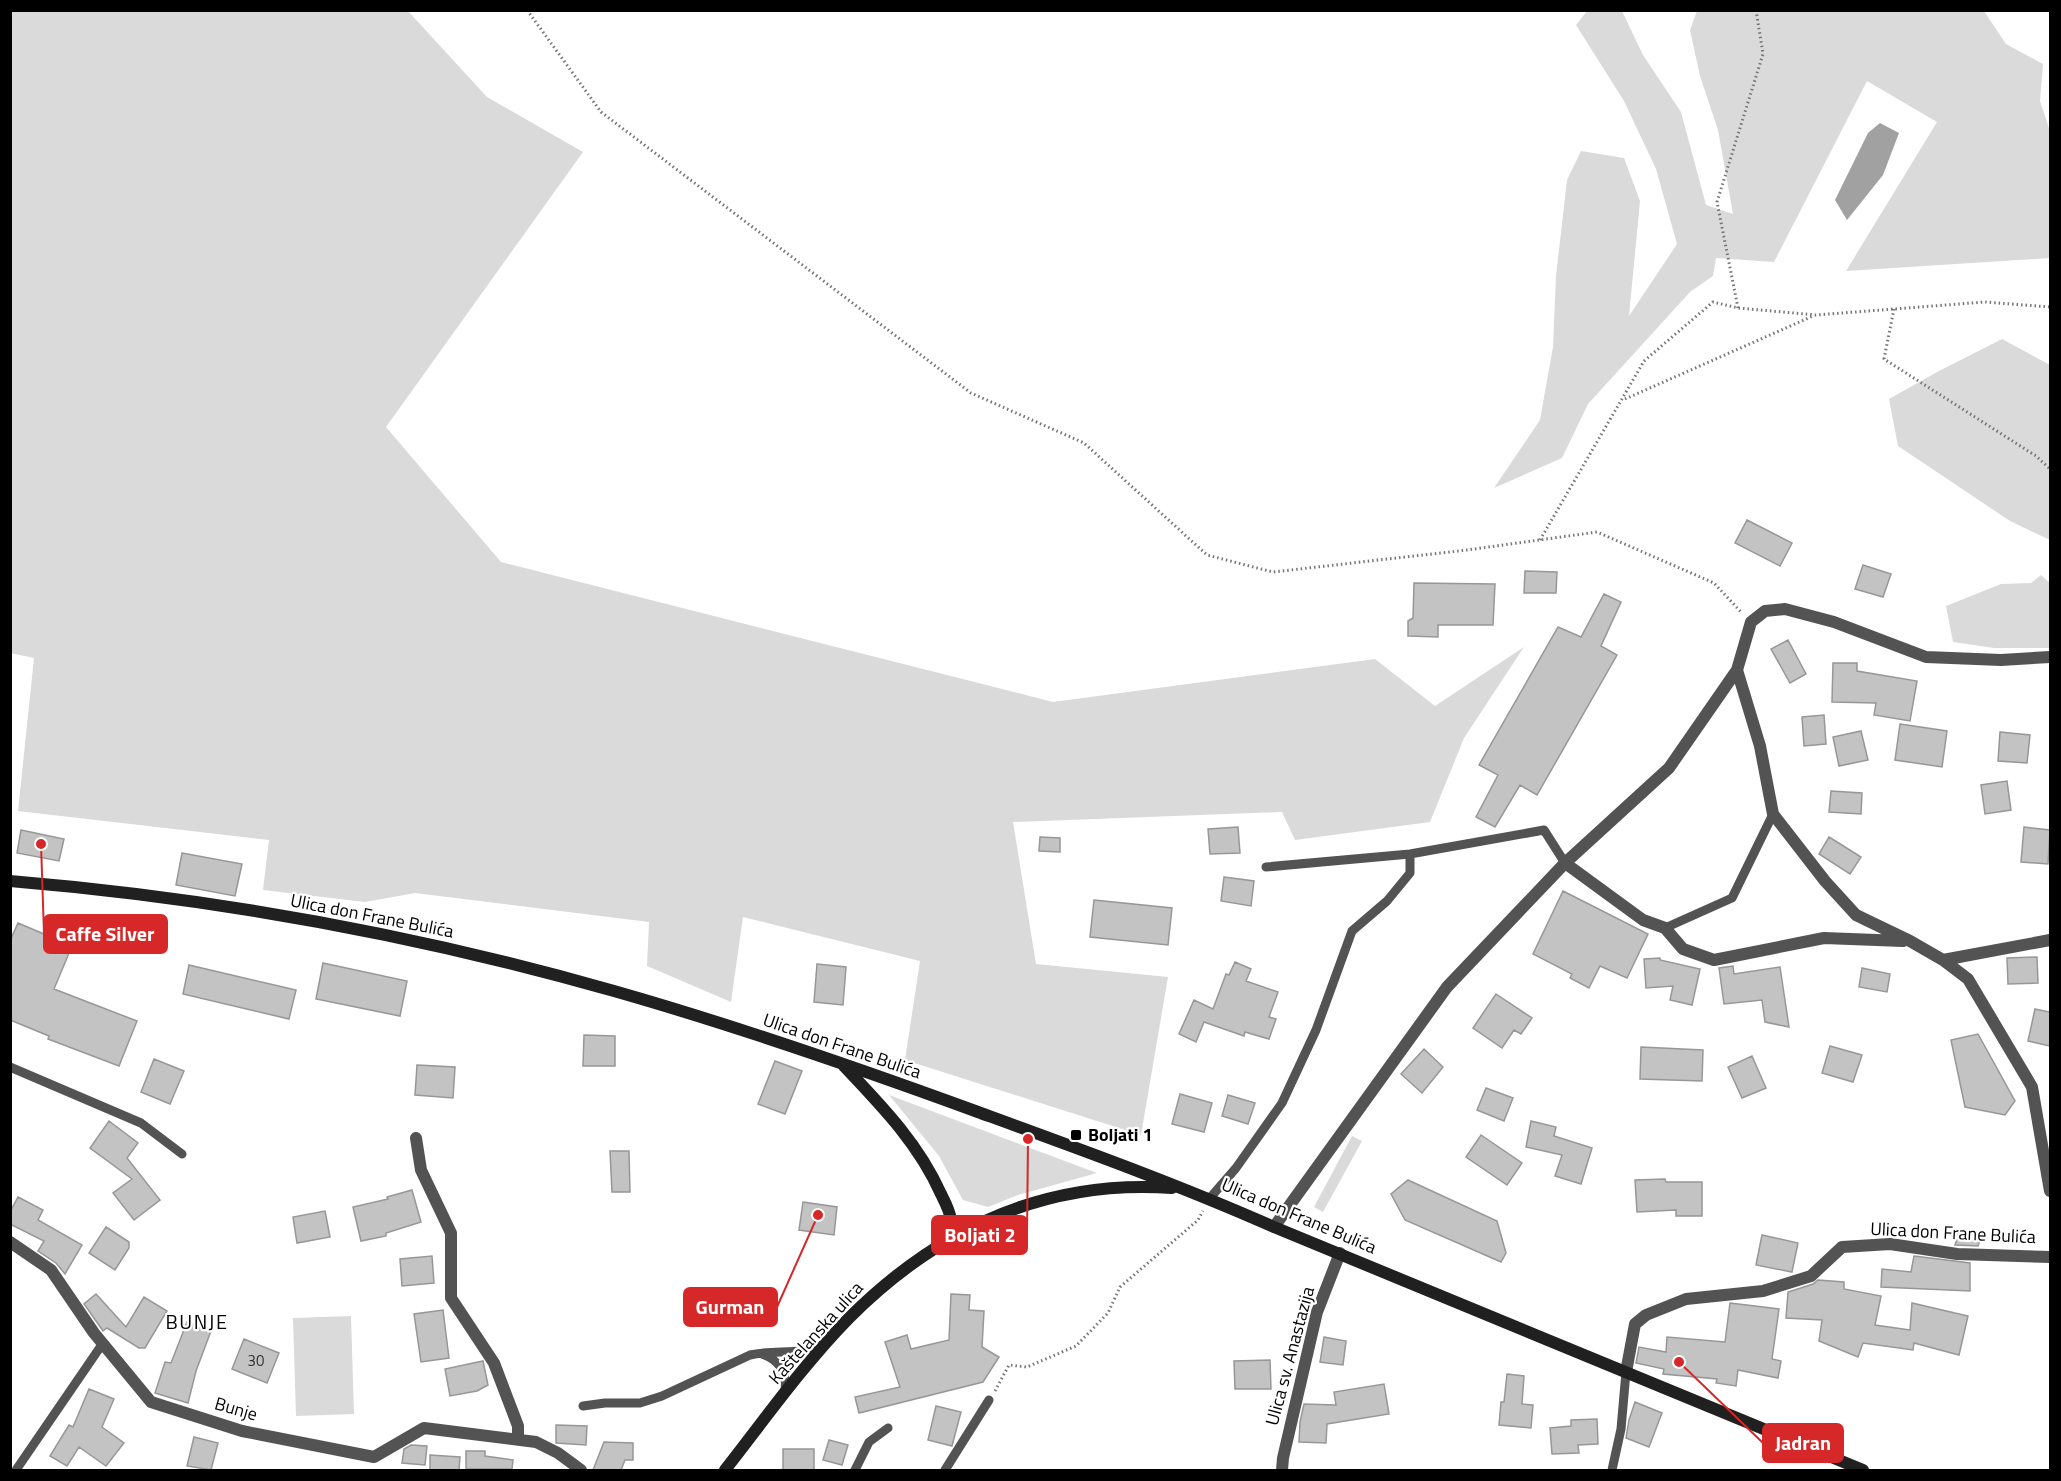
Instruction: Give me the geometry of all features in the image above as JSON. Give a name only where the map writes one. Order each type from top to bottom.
[{"type":"street","points":[[1274,1227],[1447,987],[1565,863],[1668,768],[1737,670],[1751,622],[1765,611],[1785,609],[1834,622],[1926,657],[2001,660],[2050,657]]},
{"type":"street","points":[[1737,670],[1760,746],[1773,814],[1825,881],[1856,915],[1910,941],[1943,960],[1968,979],[2032,1087],[2050,1191]]},
{"type":"street","points":[[1565,863],[1643,920],[1665,928],[1683,949],[1714,960],[1824,938],[1910,941]]},
{"type":"street","name":"Ulica don Frane Bulića","points":[[10,881],[84,887],[237,908],[396,937],[544,972],[616,992],[842,1063],[1210,1198],[1274,1227],[1855,1469]]},
{"type":"street","points":[[1943,960],[2050,940]]},
{"type":"street","points":[[842,1063],[883,1107],[922,1158],[947,1207],[951,1221],[951,1239]]},
{"type":"street","points":[[416,1138],[421,1170],[451,1233],[451,1298],[494,1363],[518,1426],[518,1439]]},
{"type":"street","name":"Kaštelanska ulica","points":[[725,1470],[826,1344],[877,1292],[951,1239],[996,1216],[1066,1194],[1100,1188],[1125,1187],[1187,1190]]},
{"type":"street","name":"Bunje","points":[[10,1242],[51,1270],[103,1343],[152,1402],[242,1431],[374,1456],[424,1428],[518,1439],[536,1442],[558,1453],[580,1470]]},
{"type":"street","name":"Ulica don Frane Bulića","points":[[1626,1372],[1635,1324],[1646,1315],[1686,1299],[1763,1291],[1811,1276],[1842,1247],[1890,1244],[1957,1254],[2050,1257]]},
{"type":"street","name":"Ulica sv. Anastazija","points":[[1282,1470],[1317,1312],[1340,1253]]},
{"type":"lane","points":[[1665,928],[1732,898],[1773,814]]},
{"type":"lane","points":[[1266,867],[1410,854],[1544,830],[1565,863]]},
{"type":"lane","points":[[1210,1198],[1236,1168],[1282,1103],[1316,1030],[1352,931],[1386,901],[1410,873],[1410,854]]},
{"type":"lane","points":[[10,1067],[141,1123],[182,1154]]},
{"type":"lane","points":[[16,1470],[103,1343]]},
{"type":"lane","points":[[583,1406],[605,1403],[640,1403],[662,1396],[750,1354],[765,1351],[807,1350],[826,1344]]},
{"type":"lane","points":[[750,1354],[771,1357],[778,1364],[786,1382],[784,1394]]},
{"type":"lane","points":[[1612,1470],[1621,1429],[1626,1372]]},
{"type":"lane","points":[[945,1470],[989,1400]]},
{"type":"lane","points":[[855,1470],[869,1442],[888,1428]]},
{"type":"path","points":[[527,10],[601,112],[971,393],[1084,443],[1207,555],[1273,572],[1597,532],[1714,583],[1751,622]]},
{"type":"path","points":[[1738,308],[1717,202],[1763,54],[1756,10]]},
{"type":"path","points":[[1540,540],[1644,361],[1713,302],[1738,308],[1816,315],[1985,302],[2050,307]]},
{"type":"path","points":[[1894,309],[1884,359],[2036,456],[2050,469]]},
{"type":"path","points":[[1623,400],[1816,315]]},
{"type":"path","points":[[989,1400],[1009,1365],[1027,1366],[1076,1346],[1108,1313],[1120,1287],[1198,1220],[1210,1198]]},
{"type":"shaded area","points":[[10,11],[408,11],[487,97],[583,152],[386,427],[501,562],[1053,702],[1375,659],[1435,706],[1524,647],[1464,738],[1430,822],[1295,840],[1282,812],[1013,822],[1036,964],[1168,977],[1141,1135],[905,1060],[920,961],[743,917],[731,1002],[647,966],[649,922],[415,893],[365,902],[263,890],[269,840],[18,811],[34,658],[10,653]]},
{"type":"shaded area","points":[[1587,11],[1622,11],[1643,55],[1681,112],[1706,205],[1733,214],[1718,130],[1700,76],[1690,30],[1697,11],[1984,11],[2006,44],[2043,64],[2040,101],[2050,131],[2050,258],[1846,271],[1937,122],[1867,81],[1774,262],[1716,258],[1713,276],[1690,292],[1588,404],[1562,458],[1494,488],[1540,420],[1553,347],[1556,276],[1567,180],[1581,151],[1624,158],[1640,201],[1629,316],[1677,244],[1656,169],[1624,101],[1576,25]]},
{"type":"shaded area","points":[[1880,123],[1899,133],[1883,175],[1847,220],[1835,200],[1868,133]]},
{"type":"shaded area","points":[[2002,339],[2050,365],[2050,540],[2010,521],[1898,446],[1889,399]]},
{"type":"shaded area","points":[[2041,575],[2050,583],[2050,648],[1994,648],[1953,642],[1946,606],[2001,584],[2031,583]]},
{"type":"shaded area","points":[[889,1095],[1097,1173],[1018,1195],[988,1207],[963,1200],[939,1156]]},
{"type":"shaded area","points":[[1352,1136],[1362,1141],[1323,1212],[1314,1207]]},
{"type":"shaded area","points":[[351,1316],[354,1414],[296,1416],[293,1318]]},
{"type":"building","points":[[1747,520],[1792,543],[1780,566],[1735,543]]},
{"type":"building","points":[[1863,565],[1891,574],[1883,597],[1855,589]]},
{"type":"building","points":[[1525,571],[1557,572],[1556,593],[1524,593]]},
{"type":"building","points":[[1414,583],[1495,584],[1493,625],[1438,625],[1438,637],[1408,636],[1408,621],[1413,618]]},
{"type":"building","points":[[1604,594],[1621,602],[1601,646],[1617,655],[1537,795],[1520,785],[1495,827],[1476,817],[1498,775],[1479,765],[1558,627],[1581,637]]},
{"type":"building","points":[[1788,640],[1806,674],[1790,683],[1771,649]]},
{"type":"building","points":[[1833,663],[1857,663],[1857,671],[1917,681],[1910,721],[1874,715],[1876,703],[1832,702]]},
{"type":"building","points":[[1824,715],[1826,744],[1804,746],[1802,717]]},
{"type":"building","points":[[1900,724],[1947,731],[1942,767],[1895,760]]},
{"type":"building","points":[[1861,731],[1868,760],[1839,766],[1833,737]]},
{"type":"building","points":[[2000,732],[2030,735],[2027,763],[1998,761]]},
{"type":"building","points":[[2007,781],[2011,810],[1985,814],[1981,785]]},
{"type":"building","points":[[1831,791],[1862,793],[1861,814],[1829,812]]},
{"type":"building","points":[[1238,827],[1240,853],[1210,854],[1208,829]]},
{"type":"building","points":[[2024,827],[2050,830],[2048,864],[2021,862]]},
{"type":"building","points":[[21,830],[64,839],[59,861],[17,853]]},
{"type":"building","points":[[1040,837],[1060,838],[1060,852],[1039,851]]},
{"type":"building","points":[[1829,837],[1861,857],[1850,874],[1819,854]]},
{"type":"building","points":[[182,853],[242,864],[235,896],[176,885]]},
{"type":"building","points":[[1224,877],[1254,881],[1251,906],[1221,901]]},
{"type":"building","points":[[1563,891],[1648,934],[1627,978],[1600,966],[1589,988],[1570,978],[1572,974],[1533,954]]},
{"type":"building","points":[[1094,900],[1172,908],[1168,945],[1090,937]]},
{"type":"building","points":[[18,923],[72,946],[54,989],[137,1021],[119,1066],[48,1039],[49,1036],[10,1020],[10,941]]},
{"type":"building","points":[[2037,957],[2038,983],[2008,984],[2007,958]]},
{"type":"building","points":[[1660,958],[1660,960],[1700,969],[1692,1005],[1670,1000],[1673,986],[1646,988],[1644,959]]},
{"type":"building","points":[[1235,962],[1251,969],[1246,981],[1278,992],[1269,1017],[1276,1019],[1269,1039],[1245,1032],[1244,1036],[1204,1022],[1196,1042],[1179,1034],[1194,1000],[1213,1009],[1226,974],[1229,975]]},
{"type":"building","points":[[323,963],[407,981],[400,1016],[316,999]]},
{"type":"building","points":[[817,964],[846,967],[843,1005],[814,1002]]},
{"type":"building","points":[[189,965],[296,990],[289,1019],[183,994]]},
{"type":"building","points":[[1733,966],[1734,974],[1780,967],[1789,1027],[1765,1022],[1762,1000],[1724,1004],[1719,968]]},
{"type":"building","points":[[1862,968],[1890,974],[1887,992],[1859,987]]},
{"type":"building","points":[[1496,994],[1532,1018],[1521,1034],[1514,1030],[1502,1048],[1473,1028]]},
{"type":"building","points":[[2035,1009],[2050,1012],[2050,1046],[2028,1041]]},
{"type":"building","points":[[1978,1034],[2015,1101],[2005,1115],[1965,1107],[1951,1040]]},
{"type":"building","points":[[584,1035],[615,1036],[615,1066],[583,1066]]},
{"type":"building","points":[[1830,1046],[1862,1055],[1853,1082],[1822,1073]]},
{"type":"building","points":[[1641,1047],[1703,1050],[1702,1081],[1640,1079]]},
{"type":"building","points":[[1424,1049],[1443,1067],[1422,1093],[1401,1074]]},
{"type":"building","points":[[1752,1056],[1766,1088],[1742,1098],[1728,1067]]},
{"type":"building","points":[[154,1059],[184,1071],[170,1104],[141,1092]]},
{"type":"building","points":[[775,1061],[802,1071],[785,1114],[758,1104]]},
{"type":"building","points":[[417,1065],[455,1067],[453,1098],[415,1095]]},
{"type":"building","points":[[1486,1088],[1513,1098],[1504,1121],[1477,1110]]},
{"type":"building","points":[[1180,1094],[1212,1103],[1204,1132],[1172,1124]]},
{"type":"building","points":[[1228,1095],[1255,1103],[1248,1124],[1222,1116]]},
{"type":"building","points":[[109,1121],[138,1143],[127,1158],[160,1200],[134,1220],[113,1193],[132,1179],[90,1148]]},
{"type":"building","points":[[1531,1121],[1556,1127],[1554,1136],[1592,1148],[1581,1184],[1555,1176],[1562,1155],[1526,1147]]},
{"type":"building","points":[[1481,1135],[1522,1163],[1507,1185],[1466,1157]]},
{"type":"building","points":[[610,1151],[629,1151],[630,1192],[612,1192]]},
{"type":"building","points":[[1665,1179],[1666,1182],[1702,1182],[1702,1216],[1676,1216],[1676,1210],[1637,1212],[1635,1180]]},
{"type":"building","points":[[1408,1180],[1497,1221],[1506,1253],[1501,1262],[1405,1220],[1391,1194]]},
{"type":"building","points":[[412,1190],[421,1222],[386,1233],[386,1236],[361,1241],[353,1207],[388,1199],[387,1197]]},
{"type":"building","points":[[18,1197],[43,1210],[38,1220],[82,1245],[65,1274],[56,1263],[38,1251],[44,1241],[10,1224],[10,1212]]},
{"type":"building","points":[[803,1202],[837,1207],[834,1235],[799,1230]]},
{"type":"building","points":[[325,1211],[330,1237],[297,1243],[293,1217]]},
{"type":"building","points":[[106,1227],[129,1242],[129,1248],[115,1270],[89,1253]]},
{"type":"building","points":[[1959,1231],[1981,1238],[1978,1246],[1955,1245]]},
{"type":"building","points":[[1762,1235],[1798,1243],[1792,1272],[1756,1265]]},
{"type":"building","points":[[432,1256],[434,1283],[402,1286],[400,1259]]},
{"type":"building","points":[[1914,1256],[1970,1263],[1970,1291],[1881,1287],[1882,1269],[1911,1272]]},
{"type":"building","points":[[1818,1280],[1844,1282],[1844,1289],[1881,1296],[1875,1325],[1910,1330],[1912,1303],[1968,1316],[1959,1355],[1914,1343],[1913,1350],[1863,1343],[1858,1357],[1819,1341],[1822,1320],[1786,1318],[1788,1292],[1813,1284]]},
{"type":"building","points":[[96,1294],[126,1327],[144,1297],[167,1311],[145,1348],[139,1348],[107,1328],[103,1331],[84,1304]]},
{"type":"building","points":[[951,1294],[970,1295],[969,1310],[984,1311],[982,1347],[999,1357],[983,1382],[859,1413],[855,1397],[900,1387],[885,1342],[907,1335],[911,1349],[949,1340]]},
{"type":"building","points":[[1730,1303],[1779,1309],[1772,1359],[1781,1361],[1778,1378],[1738,1370],[1736,1386],[1716,1383],[1717,1379],[1663,1374],[1664,1369],[1636,1363],[1639,1347],[1666,1352],[1667,1337],[1725,1342]]},
{"type":"building","points":[[443,1310],[449,1358],[421,1362],[414,1314]]},
{"type":"building","points":[[187,1322],[211,1331],[196,1371],[188,1403],[155,1393],[165,1362],[171,1363]]},
{"type":"building","points":[[1324,1337],[1346,1341],[1343,1365],[1320,1362]]},
{"type":"building","points":[[244,1339],[279,1353],[267,1383],[232,1369]]},
{"type":"building","points":[[1270,1360],[1271,1389],[1235,1389],[1234,1361]]},
{"type":"building","points":[[483,1361],[488,1385],[477,1391],[450,1396],[445,1369]]},
{"type":"building","points":[[1507,1374],[1524,1376],[1522,1404],[1533,1405],[1531,1428],[1499,1425]]},
{"type":"building","points":[[1384,1384],[1389,1414],[1327,1424],[1326,1443],[1299,1442],[1304,1404],[1336,1405],[1334,1392]]},
{"type":"building","points":[[89,1389],[114,1399],[102,1427],[124,1443],[106,1466],[79,1447],[67,1466],[50,1456],[69,1425],[73,1427]]},
{"type":"building","points":[[1635,1402],[1662,1413],[1649,1447],[1626,1438]]},
{"type":"building","points":[[936,1406],[961,1412],[952,1446],[928,1440]]},
{"type":"building","points":[[1597,1419],[1598,1444],[1578,1445],[1579,1453],[1552,1454],[1550,1428],[1571,1426],[1571,1420]]},
{"type":"building","points":[[556,1425],[587,1426],[586,1445],[556,1443]]},
{"type":"building","points":[[194,1437],[218,1443],[211,1470],[187,1466]]},
{"type":"building","points":[[829,1440],[848,1445],[842,1465],[823,1460]]},
{"type":"building","points":[[604,1442],[633,1443],[633,1460],[625,1460],[621,1470],[593,1470]]},
{"type":"building","points":[[411,1445],[427,1446],[425,1465],[402,1463],[404,1449]]},
{"type":"building","points":[[783,1449],[814,1449],[814,1470],[783,1470]]},
{"type":"building","points":[[466,1451],[485,1451],[485,1456],[513,1460],[512,1469],[466,1469]]},
{"type":"building","points":[[430,1455],[460,1457],[459,1470],[430,1470]]},
{"type":"place","name":"Caffe Silver","points":[[41,844]]},
{"type":"place","name":"Boljati 1","points":[[1076,1135]]},
{"type":"place","name":"Boljati 2","points":[[1028,1139]]},
{"type":"place","name":"Gurman","points":[[818,1215]]},
{"type":"place","name":"Jadran","points":[[1679,1362]]},
{"type":"district","name":"BUNJE","points":[[197,1322]]}]
